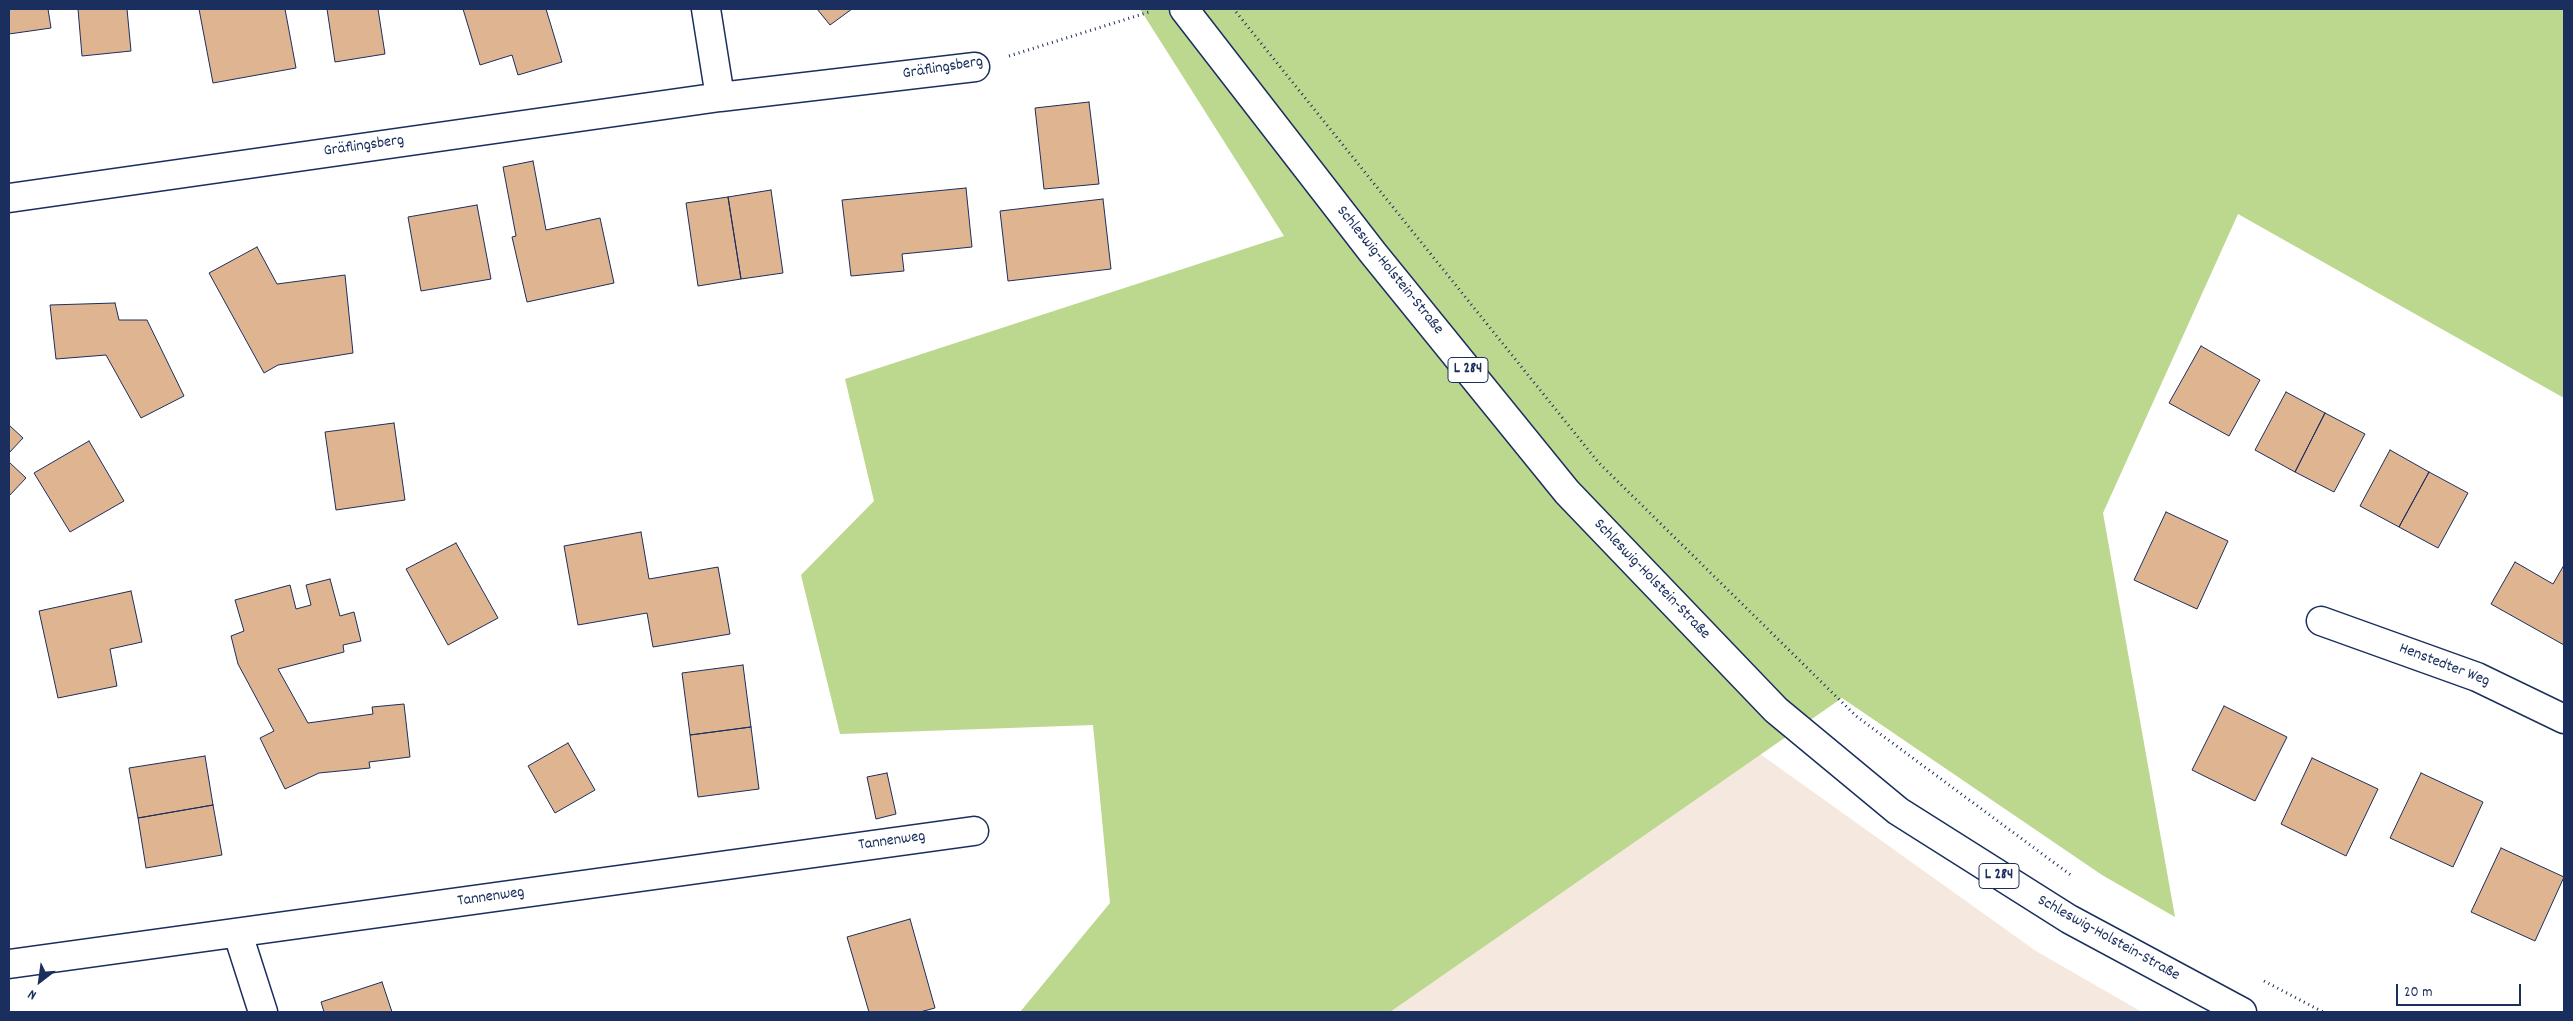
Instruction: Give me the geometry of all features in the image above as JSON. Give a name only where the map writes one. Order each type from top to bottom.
[{"type":"street","points":[[706,9],[720,97]]},
{"type":"street","name":"Schleswig-Holstein-Straße","points":[[1184,9],[1373,254],[1566,492],[1776,710],[1898,811],[2069,919],[2242,1012]]},
{"type":"street","name":"Gräflingsberg","points":[[9,198],[720,97],[976,67]]},
{"type":"street","name":"Henstedter Weg","points":[[2321,621],[2477,677],[2564,719]]},
{"type":"street","name":"Tannenweg","points":[[9,964],[238,934],[974,831]]},
{"type":"street","points":[[238,934],[264,1012]]},
{"type":"path","points":[[1233,9],[1598,462],[1856,716],[2080,882]]},
{"type":"path","name":"Gräflingsberg","points":[[976,67],[1151,12]]},
{"type":"path","points":[[2262,980],[2323,1012]]},
{"type":"shaded area","points":[[1760,754],[2036,951],[2142,1012],[1390,1012]]},
{"type":"green space","points":[[1140,9],[2564,9],[2564,398],[2238,214],[2103,513],[2175,917],[2102,875],[1842,698],[1390,1012],[1020,1012],[1110,903],[1093,725],[840,734],[801,575],[874,501],[845,379],[1284,236]]},
{"type":"building","points":[[9,9],[48,9],[51,28],[9,34]]},
{"type":"building","points":[[78,9],[127,9],[131,51],[82,56]]},
{"type":"building","points":[[199,9],[285,9],[296,68],[213,83]]},
{"type":"building","points":[[327,9],[378,9],[385,54],[335,62]]},
{"type":"building","points":[[463,9],[546,9],[562,62],[518,75],[512,55],[480,65]]},
{"type":"building","points":[[817,9],[852,9],[830,25]]},
{"type":"building","points":[[1089,102],[1099,184],[1044,189],[1035,108]]},
{"type":"building","points":[[533,161],[546,230],[600,218],[614,283],[527,302],[512,237],[516,236],[503,167]]},
{"type":"building","points":[[966,188],[972,247],[902,254],[904,271],[851,276],[842,200]]},
{"type":"building","points":[[771,190],[783,273],[741,279],[728,197]]},
{"type":"building","points":[[728,197],[741,279],[698,286],[686,203]]},
{"type":"building","points":[[1103,199],[1111,269],[1008,281],[1000,211]]},
{"type":"building","points":[[477,205],[491,279],[421,291],[408,217]]},
{"type":"building","points":[[257,247],[277,284],[345,275],[353,353],[278,365],[264,373],[209,273]]},
{"type":"building","points":[[115,303],[119,320],[147,320],[184,396],[141,418],[106,355],[56,359],[50,305]]},
{"type":"building","points":[[2201,346],[2260,380],[2229,436],[2169,403]]},
{"type":"building","points":[[2286,392],[2325,413],[2295,472],[2255,450]]},
{"type":"building","points":[[2325,413],[2365,434],[2334,492],[2295,472]]},
{"type":"building","points":[[394,423],[405,500],[336,510],[325,432]]},
{"type":"building","points":[[9,425],[23,438],[9,453]]},
{"type":"building","points":[[89,441],[124,501],[70,532],[34,473]]},
{"type":"building","points":[[2390,450],[2429,472],[2399,527],[2360,506]]},
{"type":"building","points":[[9,462],[26,478],[9,496]]},
{"type":"building","points":[[2429,472],[2468,493],[2438,548],[2399,527]]},
{"type":"building","points":[[2166,512],[2228,541],[2197,609],[2134,580]]},
{"type":"building","points":[[641,532],[649,579],[718,567],[730,634],[653,647],[647,613],[578,625],[564,546]]},
{"type":"building","points":[[456,543],[498,618],[448,645],[406,569]]},
{"type":"building","points":[[2515,562],[2553,584],[2564,565],[2564,645],[2491,604]]},
{"type":"building","points":[[330,579],[340,616],[354,612],[361,641],[343,645],[344,652],[278,669],[308,723],[373,714],[372,707],[404,704],[410,757],[369,762],[370,768],[319,773],[285,789],[260,738],[274,731],[238,664],[231,636],[244,631],[235,600],[290,585],[296,609],[311,605],[306,585]]},
{"type":"building","points":[[131,591],[142,642],[110,649],[117,686],[58,698],[39,611]]},
{"type":"building","points":[[743,665],[751,727],[690,735],[682,673]]},
{"type":"building","points":[[2224,706],[2287,737],[2255,801],[2192,770]]},
{"type":"building","points":[[751,727],[759,789],[698,797],[690,735]]},
{"type":"building","points":[[568,743],[595,790],[555,813],[528,766]]},
{"type":"building","points":[[205,756],[213,805],[138,818],[129,768]]},
{"type":"building","points":[[2312,758],[2378,789],[2346,856],[2281,824]]},
{"type":"building","points":[[887,773],[896,814],[876,819],[867,777]]},
{"type":"building","points":[[2421,773],[2483,802],[2453,867],[2390,838]]},
{"type":"building","points":[[213,805],[222,855],[146,868],[138,818]]},
{"type":"building","points":[[2501,848],[2564,877],[2535,941],[2471,912]]},
{"type":"building","points":[[910,919],[935,1008],[920,1012],[869,1012],[847,937]]},
{"type":"building","points":[[382,982],[392,1012],[324,1012],[321,1002]]}]
